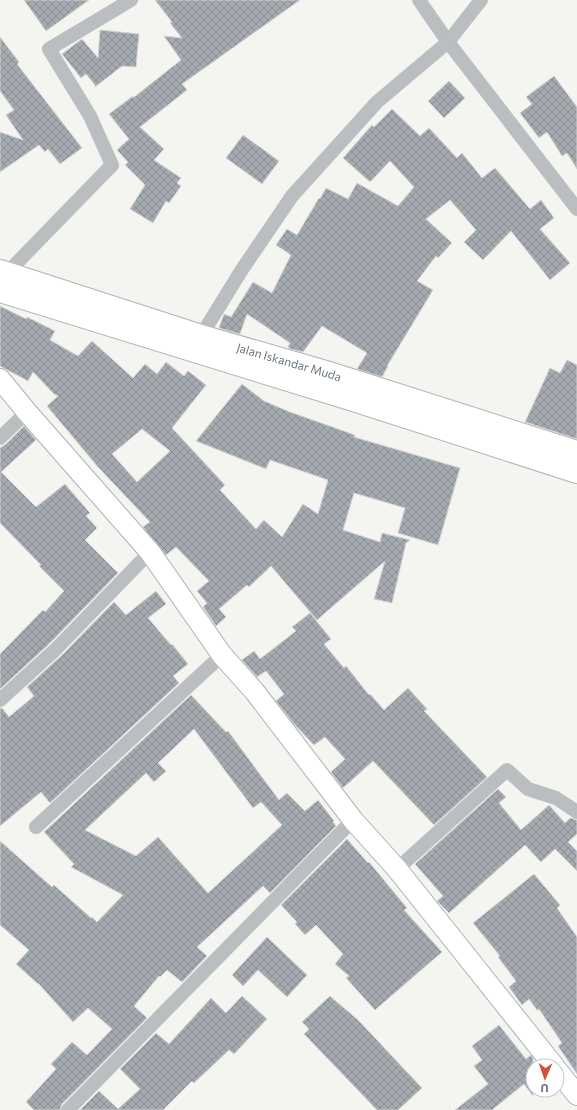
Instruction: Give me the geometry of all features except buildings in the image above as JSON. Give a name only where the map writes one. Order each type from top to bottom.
[{"type":"highway","name":"Jalan Iskandar Muda","points":[[2,279],[326,372],[577,452]]},
{"type":"highway","name":"Jalan Iskandar Muda","points":[[2,279],[350,399],[577,472]]},
{"type":"street","points":[[2,279],[112,165],[90,116],[49,49],[131,0]]},
{"type":"street","points":[[419,0],[448,42],[577,209]]},
{"type":"street","points":[[201,336],[241,271],[292,196],[377,102],[448,42],[481,0]]},
{"type":"street","points":[[0,378],[27,412],[150,552],[222,655],[255,692],[353,820],[397,869],[548,1058]]},
{"type":"street","points":[[0,438],[27,412]]},
{"type":"street","points":[[0,700],[55,650],[150,552]]},
{"type":"street","points":[[36,827],[222,655]]},
{"type":"street","points":[[397,869],[508,770],[528,789],[556,798],[577,812]]},
{"type":"street","points":[[68,1110],[353,820]]},
{"type":"street","points":[[565,1080],[577,1095]]}]
